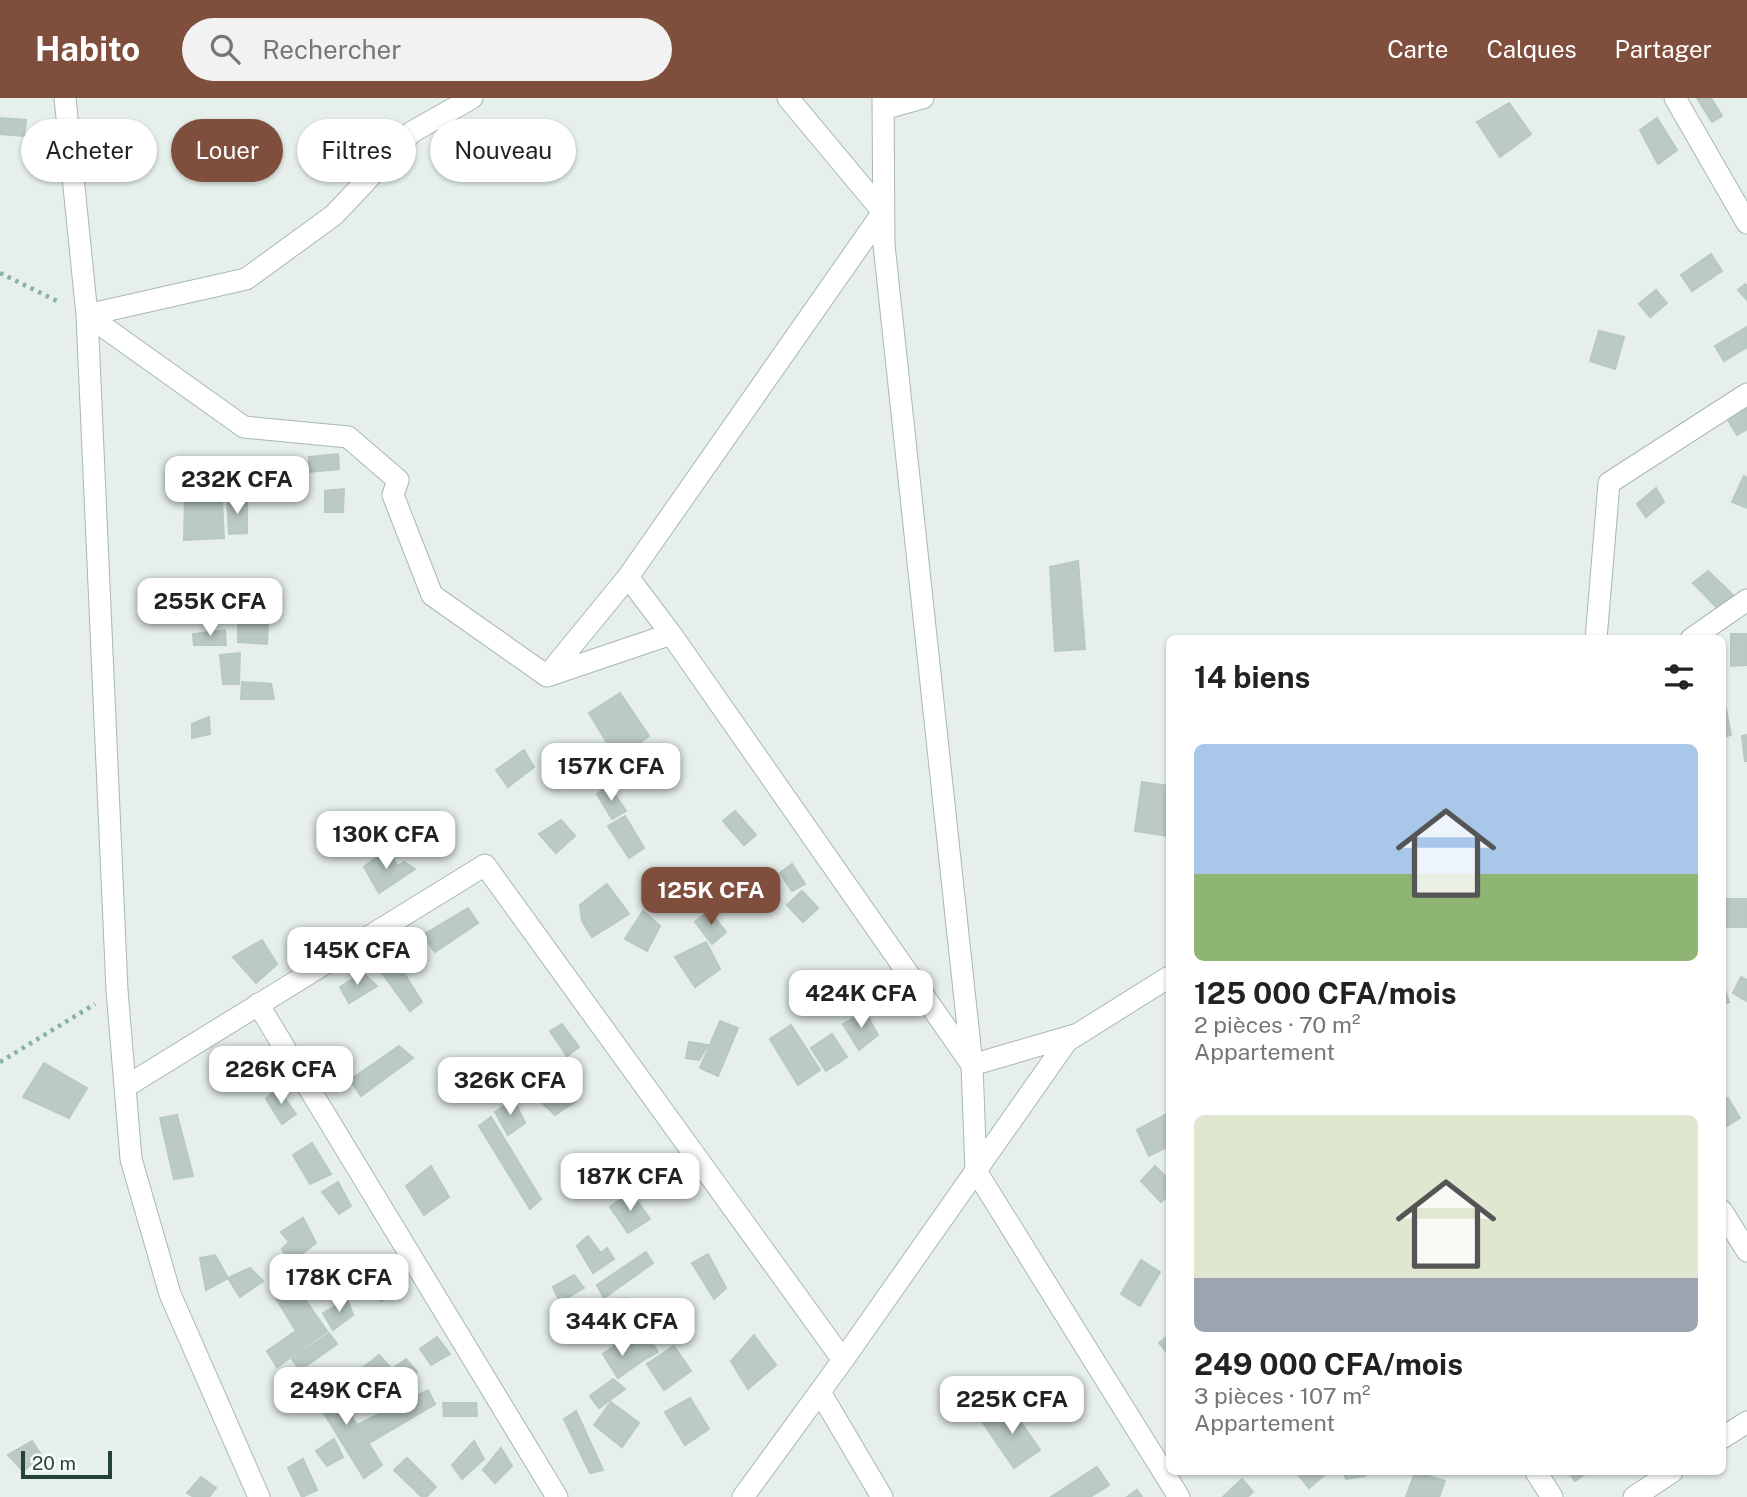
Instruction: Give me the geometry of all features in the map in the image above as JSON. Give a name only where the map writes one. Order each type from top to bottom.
[{"type":"street","points":[[65,98],[87,315],[117,990],[131,1159],[170,1294],[259,1497]]},
{"type":"street","points":[[87,315],[246,279],[334,215],[412,132],[472,98]]},
{"type":"street","points":[[788,98],[883,212]]},
{"type":"street","points":[[923,98],[883,104],[884,245],[972,1065],[976,1171],[1166,1475]]},
{"type":"street","points":[[1675,98],[1747,223]]},
{"type":"street","points":[[547,676],[628,577],[883,212]]},
{"type":"street","points":[[87,315],[244,427],[348,437],[398,480],[393,495],[432,595],[547,676]]},
{"type":"street","points":[[1596,635],[1609,483],[1747,394]]},
{"type":"street","points":[[628,577],[671,634],[972,1065]]},
{"type":"street","points":[[1696,635],[1747,600]]},
{"type":"street","points":[[547,676],[671,634]]},
{"type":"street","points":[[125,1087],[485,864],[843,1360]]},
{"type":"street","points":[[743,1497],[843,1360],[1067,1041],[1166,979]]},
{"type":"street","points":[[258,1004],[557,1497]]},
{"type":"street","points":[[972,1065],[1078,1034]]},
{"type":"street","points":[[1726,1217],[1747,1251]]},
{"type":"street","points":[[820,1392],[882,1497]]},
{"type":"street","points":[[1726,1435],[1747,1422]]},
{"type":"street","points":[[1166,1475],[1180,1497]]},
{"type":"street","points":[[1538,1475],[1552,1497]]},
{"type":"street","points":[[1634,1497],[1667,1475]]},
{"type":"path","points":[[0,273],[87,315]]},
{"type":"path","points":[[0,1062],[117,990]]},
{"type":"building","points":[[1697,98],[1711,98],[1722,116],[1712,122]]},
{"type":"building","points":[[1509,103],[1531,134],[1500,157],[1477,122]]},
{"type":"building","points":[[0,118],[21,120],[21,136],[0,134]]},
{"type":"building","points":[[1657,118],[1677,150],[1658,164],[1640,130]]},
{"type":"building","points":[[1711,254],[1722,271],[1692,291],[1681,275]]},
{"type":"building","points":[[1745,284],[1747,286],[1747,300],[1738,290]]},
{"type":"building","points":[[1656,290],[1667,303],[1650,317],[1639,304]]},
{"type":"building","points":[[1747,327],[1747,347],[1724,361],[1715,346]]},
{"type":"building","points":[[1599,331],[1624,337],[1615,369],[1590,361]]},
{"type":"building","points":[[1747,408],[1747,429],[1737,435],[1728,420]]},
{"type":"building","points":[[338,454],[339,469],[309,472],[309,457]]},
{"type":"building","points":[[1744,476],[1747,478],[1747,508],[1732,502]]},
{"type":"building","points":[[1656,488],[1664,502],[1646,517],[1637,504]]},
{"type":"building","points":[[344,489],[343,512],[325,512],[325,491]]},
{"type":"building","points":[[247,498],[247,533],[229,534],[227,499]]},
{"type":"building","points":[[185,501],[222,501],[224,538],[184,540]]},
{"type":"building","points":[[1078,561],[1085,649],[1055,651],[1050,567]]},
{"type":"building","points":[[1708,571],[1736,598],[1720,611],[1693,583]]},
{"type":"building","points":[[268,624],[267,644],[238,642],[238,625]]},
{"type":"building","points":[[225,630],[226,645],[194,645],[193,634]]},
{"type":"building","points":[[1731,634],[1747,634],[1747,665],[1731,666]]},
{"type":"building","points":[[240,653],[239,684],[223,684],[220,655]]},
{"type":"building","points":[[242,682],[271,684],[274,699],[241,699]]},
{"type":"building","points":[[620,693],[649,736],[617,759],[589,713]]},
{"type":"building","points":[[1726,709],[1731,735],[1726,736]]},
{"type":"building","points":[[209,717],[210,734],[192,738],[192,724]]},
{"type":"building","points":[[1747,735],[1747,761],[1745,761],[1742,736]]},
{"type":"building","points":[[524,750],[534,767],[508,787],[496,770]]},
{"type":"building","points":[[589,750],[607,777],[592,786],[576,759]]},
{"type":"building","points":[[1142,782],[1166,786],[1166,836],[1135,831]]},
{"type":"building","points":[[609,786],[626,811],[612,819],[597,794]]},
{"type":"building","points":[[735,811],[756,835],[744,845],[723,821]]},
{"type":"building","points":[[625,816],[644,848],[629,858],[608,826]]},
{"type":"building","points":[[561,820],[575,836],[556,853],[539,834]]},
{"type":"building","points":[[386,850],[398,866],[404,862],[415,869],[379,893],[364,867]]},
{"type":"building","points":[[792,864],[805,884],[792,891],[780,873]]},
{"type":"building","points":[[607,884],[629,914],[592,937],[582,921],[580,905]]},
{"type":"building","points":[[802,891],[818,908],[803,922],[787,905]]},
{"type":"building","points":[[1726,899],[1747,899],[1747,927],[1726,927]]},
{"type":"building","points":[[468,908],[478,923],[435,952],[423,935]]},
{"type":"building","points":[[643,911],[660,926],[647,951],[625,939]]},
{"type":"building","points":[[709,911],[726,932],[712,944],[695,922]]},
{"type":"building","points":[[262,940],[277,964],[256,983],[233,957]]},
{"type":"building","points":[[706,942],[720,969],[695,987],[675,957]]},
{"type":"building","points":[[392,954],[422,1002],[410,1011],[379,969]]},
{"type":"building","points":[[363,973],[377,986],[349,1003],[340,987]]},
{"type":"building","points":[[1741,977],[1747,980],[1747,1001],[1733,993]]},
{"type":"building","points":[[826,980],[833,987],[818,1001],[811,995]]},
{"type":"building","points":[[865,1012],[878,1035],[859,1050],[843,1024]]},
{"type":"building","points":[[720,1021],[738,1028],[718,1076],[700,1068]]},
{"type":"building","points":[[562,1024],[579,1047],[567,1056],[550,1031]]},
{"type":"building","points":[[791,1025],[820,1070],[798,1085],[770,1039]]},
{"type":"building","points":[[832,1034],[847,1057],[826,1071],[811,1048]]},
{"type":"building","points":[[689,1042],[708,1045],[699,1060],[686,1058]]},
{"type":"building","points":[[399,1046],[413,1058],[361,1096],[350,1080]]},
{"type":"building","points":[[258,1055],[269,1075],[255,1088],[237,1064]]},
{"type":"building","points":[[44,1063],[87,1088],[69,1118],[23,1097]]},
{"type":"building","points":[[562,1080],[576,1101],[555,1115],[536,1097]]},
{"type":"building","points":[[277,1088],[296,1114],[282,1124],[266,1099]]},
{"type":"building","points":[[1728,1098],[1740,1118],[1726,1127]]},
{"type":"building","points":[[514,1100],[525,1123],[508,1135],[495,1112]]},
{"type":"building","points":[[177,1115],[193,1176],[174,1179],[160,1118]]},
{"type":"building","points":[[1166,1115],[1166,1148],[1149,1156],[1137,1130]]},
{"type":"building","points":[[491,1117],[541,1199],[530,1209],[479,1126]]},
{"type":"building","points":[[312,1143],[331,1174],[310,1184],[293,1155]]},
{"type":"building","points":[[431,1166],[449,1197],[424,1215],[406,1186]]},
{"type":"building","points":[[1155,1166],[1166,1177],[1166,1197],[1161,1202],[1141,1181]]},
{"type":"building","points":[[338,1182],[351,1206],[339,1214],[322,1192]]},
{"type":"building","points":[[631,1192],[650,1219],[628,1233],[610,1207]]},
{"type":"building","points":[[303,1218],[316,1243],[290,1263],[282,1249],[289,1242],[281,1232]]},
{"type":"building","points":[[588,1236],[601,1253],[607,1248],[614,1259],[593,1273],[577,1246]]},
{"type":"building","points":[[646,1252],[653,1263],[604,1298],[597,1285]]},
{"type":"building","points":[[708,1254],[726,1288],[714,1299],[692,1263]]},
{"type":"building","points":[[215,1255],[228,1278],[206,1290],[200,1258]]},
{"type":"building","points":[[1141,1260],[1160,1272],[1140,1306],[1121,1294]]},
{"type":"building","points":[[387,1266],[401,1290],[381,1301],[362,1281]]},
{"type":"building","points":[[250,1268],[263,1281],[240,1297],[228,1278]]},
{"type":"building","points":[[574,1275],[584,1288],[560,1302],[553,1287]]},
{"type":"building","points":[[292,1281],[327,1331],[277,1367],[267,1351],[296,1331],[274,1295]]},
{"type":"building","points":[[624,1298],[658,1352],[642,1361],[613,1309]]},
{"type":"building","points":[[347,1299],[353,1315],[333,1330],[323,1313]]},
{"type":"building","points":[[329,1333],[337,1344],[300,1370],[292,1359]]},
{"type":"building","points":[[754,1335],[776,1365],[748,1389],[731,1361]]},
{"type":"building","points":[[437,1337],[450,1354],[431,1365],[420,1349]]},
{"type":"building","points":[[1166,1337],[1166,1351],[1159,1343]]},
{"type":"building","points":[[626,1338],[642,1361],[618,1378],[603,1354]]},
{"type":"building","points":[[674,1346],[691,1371],[664,1390],[647,1364]]},
{"type":"building","points":[[379,1355],[399,1377],[377,1398],[356,1373]]},
{"type":"building","points":[[406,1359],[417,1372],[406,1383],[395,1367]]},
{"type":"building","points":[[327,1377],[382,1465],[364,1478],[309,1389]]},
{"type":"building","points":[[613,1379],[625,1389],[599,1408],[590,1396]]},
{"type":"building","points":[[428,1390],[435,1404],[369,1443],[359,1424]]},
{"type":"building","points":[[690,1398],[709,1429],[685,1445],[665,1412]]},
{"type":"building","points":[[611,1402],[639,1423],[622,1447],[594,1425]]},
{"type":"building","points":[[443,1403],[476,1403],[477,1416],[444,1416]]},
{"type":"building","points":[[1009,1405],[1040,1450],[1014,1468],[983,1423]]},
{"type":"building","points":[[576,1411],[603,1470],[590,1473],[564,1419]]},
{"type":"building","points":[[334,1439],[343,1457],[327,1466],[316,1451]]},
{"type":"building","points":[[32,1441],[42,1456],[23,1471],[8,1455]]},
{"type":"building","points":[[474,1441],[484,1459],[462,1479],[452,1465]]},
{"type":"building","points":[[501,1448],[512,1466],[495,1483],[483,1470]]},
{"type":"building","points":[[407,1458],[436,1487],[426,1497],[422,1497],[394,1470]]},
{"type":"building","points":[[303,1459],[317,1490],[302,1497],[288,1468]]},
{"type":"building","points":[[1097,1467],[1109,1485],[1090,1497],[1051,1497]]},
{"type":"building","points":[[1298,1475],[1324,1475],[1309,1488]]},
{"type":"building","points":[[1344,1475],[1365,1476],[1346,1479]]},
{"type":"building","points":[[1414,1475],[1425,1475],[1445,1481],[1439,1497],[1406,1497]]},
{"type":"building","points":[[1571,1475],[1584,1475],[1575,1481]]},
{"type":"building","points":[[201,1477],[216,1488],[209,1497],[194,1497],[187,1493]]},
{"type":"building","points":[[1242,1479],[1253,1492],[1247,1497],[1223,1497]]},
{"type":"building","points":[[1137,1490],[1142,1497],[1127,1497]]}]
